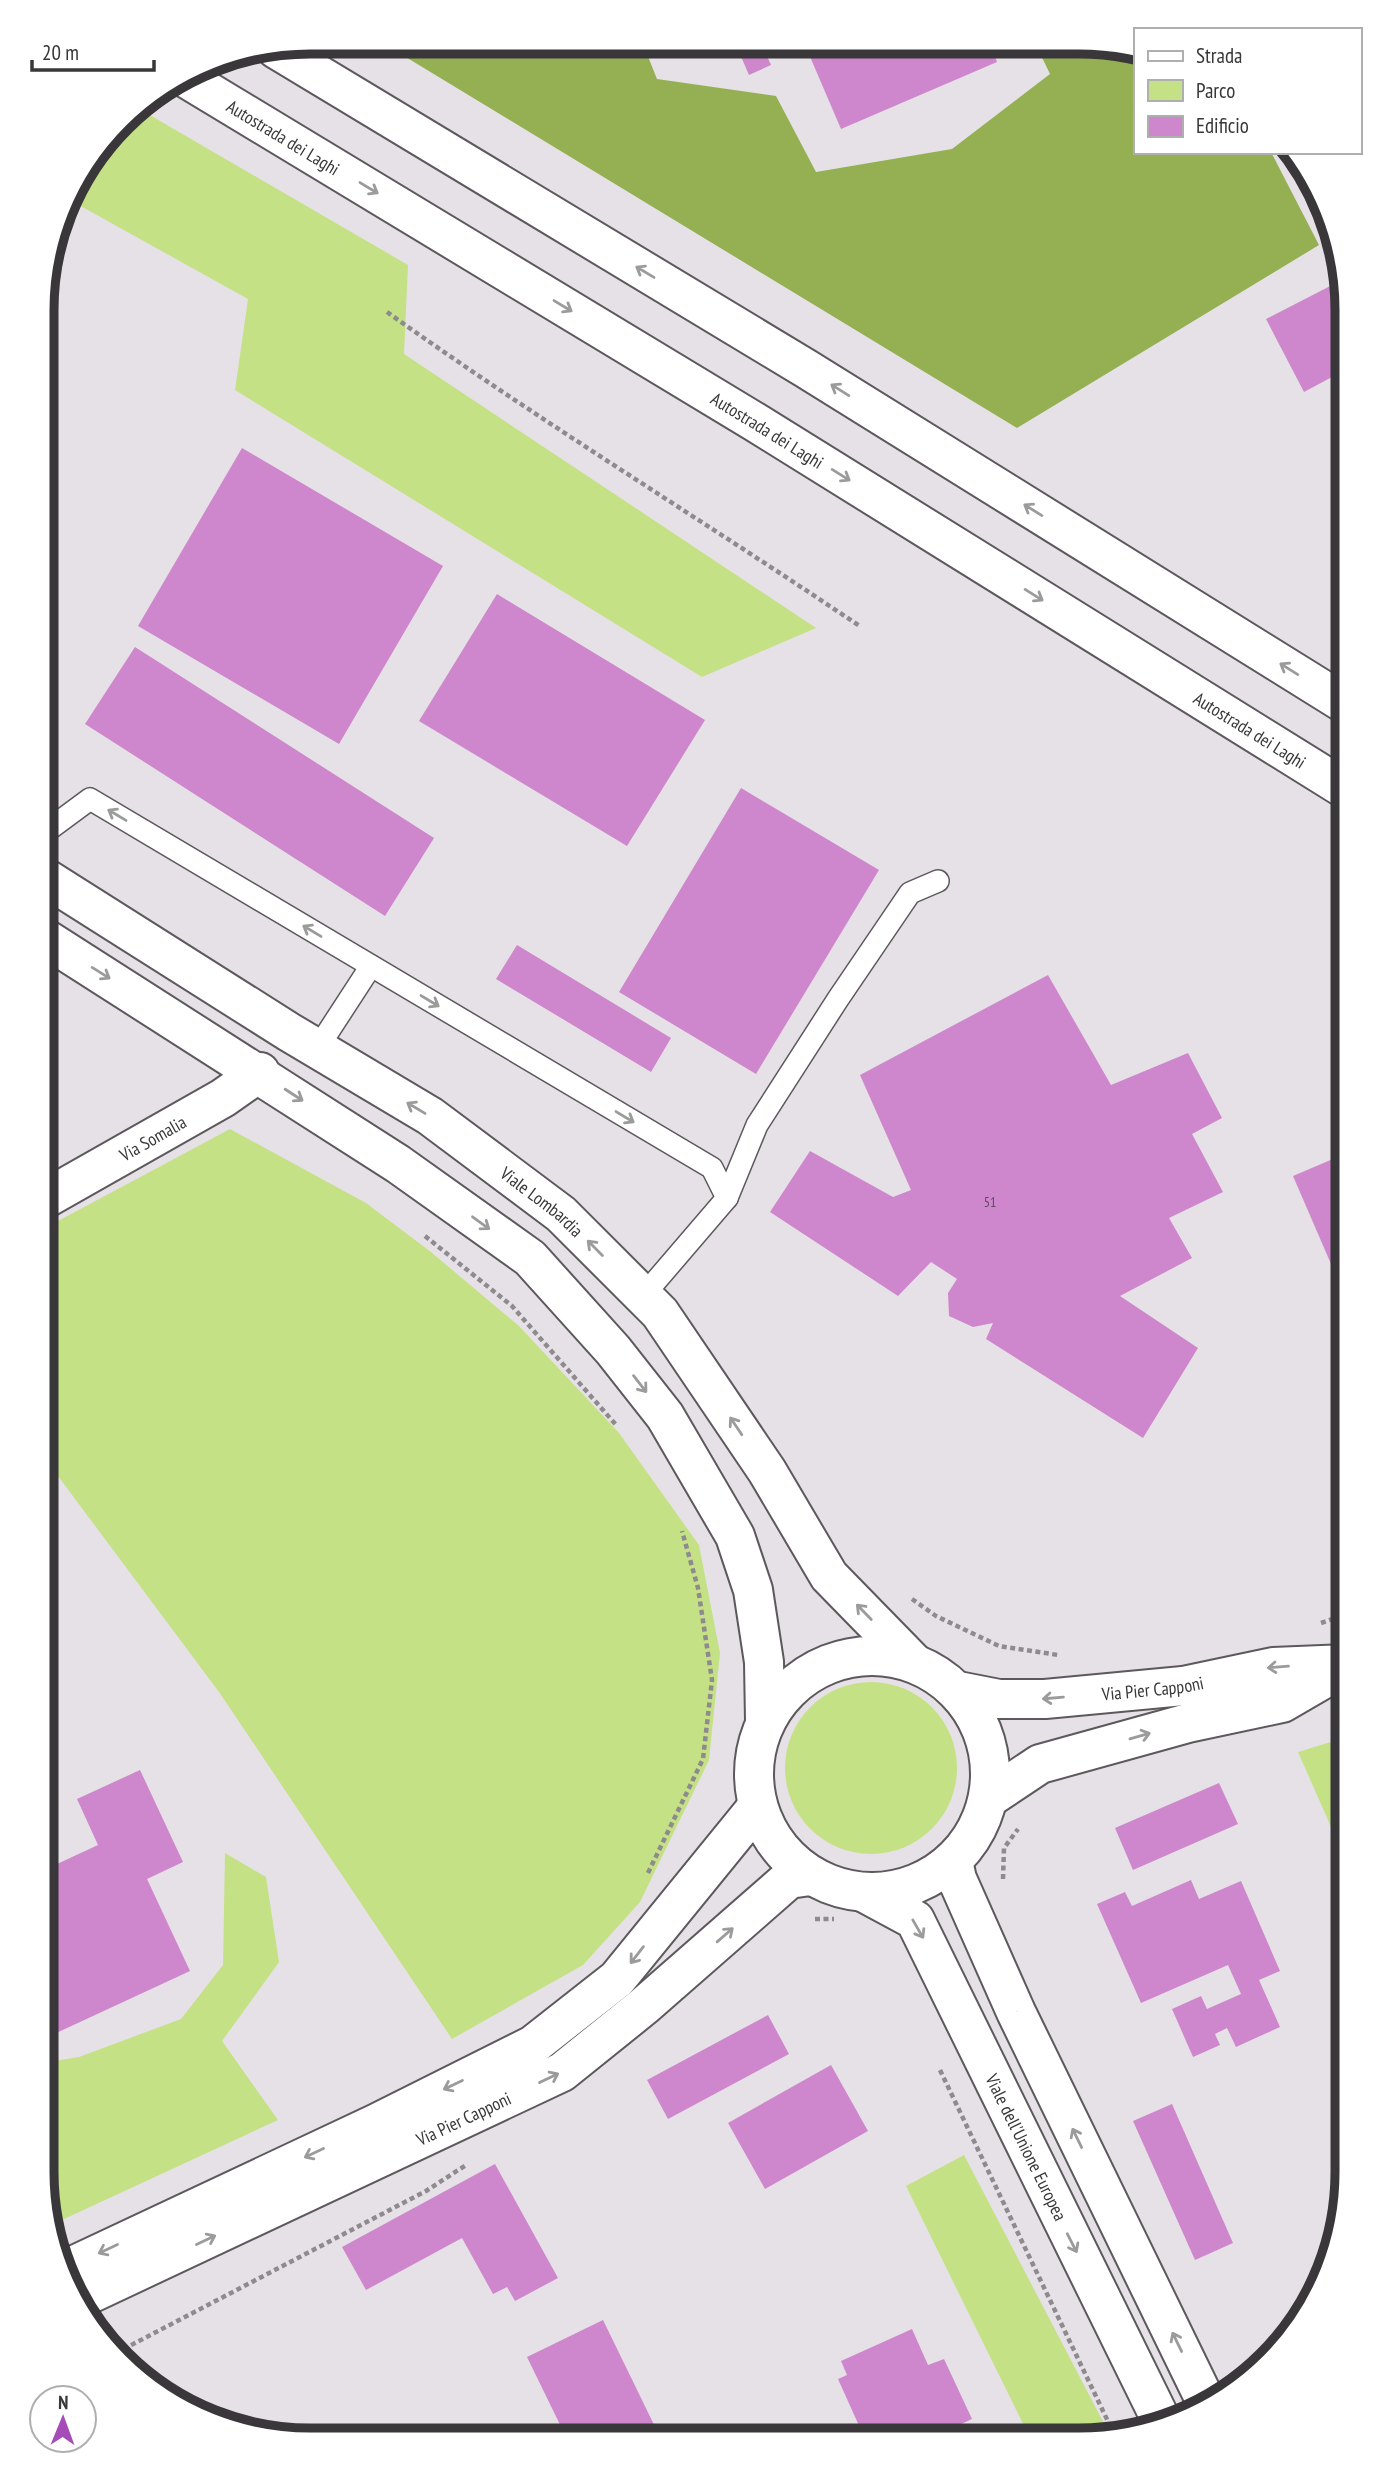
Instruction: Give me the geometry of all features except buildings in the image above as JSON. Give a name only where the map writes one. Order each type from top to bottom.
[{"type":"main road","points":[[287,55],[805,368],[1335,698]]},
{"type":"main road","name":"Autostrada dei Laghi","points":[[194,83],[755,422],[1335,783]]},
{"type":"main road","name":"Viale Lombardia","points":[[54,883],[317,1049],[430,1116],[561,1214],[660,1313],[766,1471],[829,1576],[912,1661]]},
{"type":"main road","points":[[54,944],[260,1072],[398,1164],[530,1258],[635,1378],[665,1416],[734,1536],[753,1590],[764,1662],[765,1721],[752,1763],[757,1807],[777,1846],[810,1876],[836,1887],[850,1906],[926,1879],[953,1861],[976,1832],[989,1798],[991,1775],[983,1730],[958,1691],[937,1673],[912,1661],[869,1654],[827,1663],[790,1686],[765,1721]]},
{"type":"main road","name":"Via Somalia","points":[[54,1193],[223,1098],[260,1072]]},
{"type":"main road","name":"Via Pier Capponi","points":[[958,1691],[999,1699],[1045,1699],[1183,1686],[1273,1667],[1335,1665]]},
{"type":"main road","name":"Via Pier Capponi","points":[[989,1798],[1040,1764],[1188,1723],[1282,1703],[1335,1672]]},
{"type":"main road","name":"Via Pier Capponi","points":[[73,2266],[375,2124],[533,2045],[617,1979],[757,1807]]},
{"type":"main road","points":[[953,1861],[957,1879],[1016,2012],[1203,2395]]},
{"type":"main road","name":"Via Pier Capponi","points":[[87,2295],[562,2072],[644,2006],[789,1879],[810,1876]]},
{"type":"main road","name":"Viale dell'Unione Europea","points":[[850,1906],[915,1920],[1158,2415]]},
{"type":"lane","points":[[54,825],[90,799],[712,1168],[727,1198]]},
{"type":"lane","points":[[643,1296],[727,1198],[757,1125],[910,893],[938,881]]},
{"type":"lane","points":[[317,1049],[371,966]]},
{"type":"path","points":[[387,312],[462,366],[735,542],[861,627]]},
{"type":"path","points":[[417,1230],[512,1306],[622,1431]]},
{"type":"path","points":[[643,1885],[703,1759],[712,1680],[698,1588],[679,1520]]},
{"type":"path","points":[[1003,1883],[1004,1848],[1024,1820]]},
{"type":"path","points":[[810,1918],[850,1906]]},
{"type":"path","points":[[937,2062],[1110,2426]]},
{"type":"path","points":[[125,2348],[426,2191],[477,2158]]},
{"type":"green space","points":[[401,54],[647,54],[657,79],[776,96],[816,172],[952,149],[1050,74],[1040,54],[1112,56],[1134,60],[1134,154],[1272,154],[1319,245],[1017,428]]},
{"type":"green space","points":[[147,113],[408,265],[404,354],[816,628],[702,677],[235,390],[248,299],[78,204],[107,154]]},
{"type":"green space","points":[[230,1129],[366,1203],[431,1252],[519,1326],[619,1433],[699,1545],[720,1653],[709,1760],[640,1902],[583,1965],[452,2039],[219,1692],[54,1471],[54,1223]]},
{"type":"green space","points":[[871,1682],[904,1688],[932,1707],[951,1735],[957,1768],[951,1801],[932,1829],[904,1848],[871,1854],[838,1848],[810,1829],[791,1801],[785,1768],[791,1735],[810,1707],[838,1688]]},
{"type":"green space","points":[[1335,1741],[1335,1836],[1298,1752]]},
{"type":"green space","points":[[225,1853],[266,1877],[279,1962],[222,2041],[278,2120],[59,2221],[54,2172],[54,2061],[79,2057],[181,2019],[223,1965]]},
{"type":"green space","points":[[964,2155],[1106,2426],[1025,2428],[906,2186]]}]
